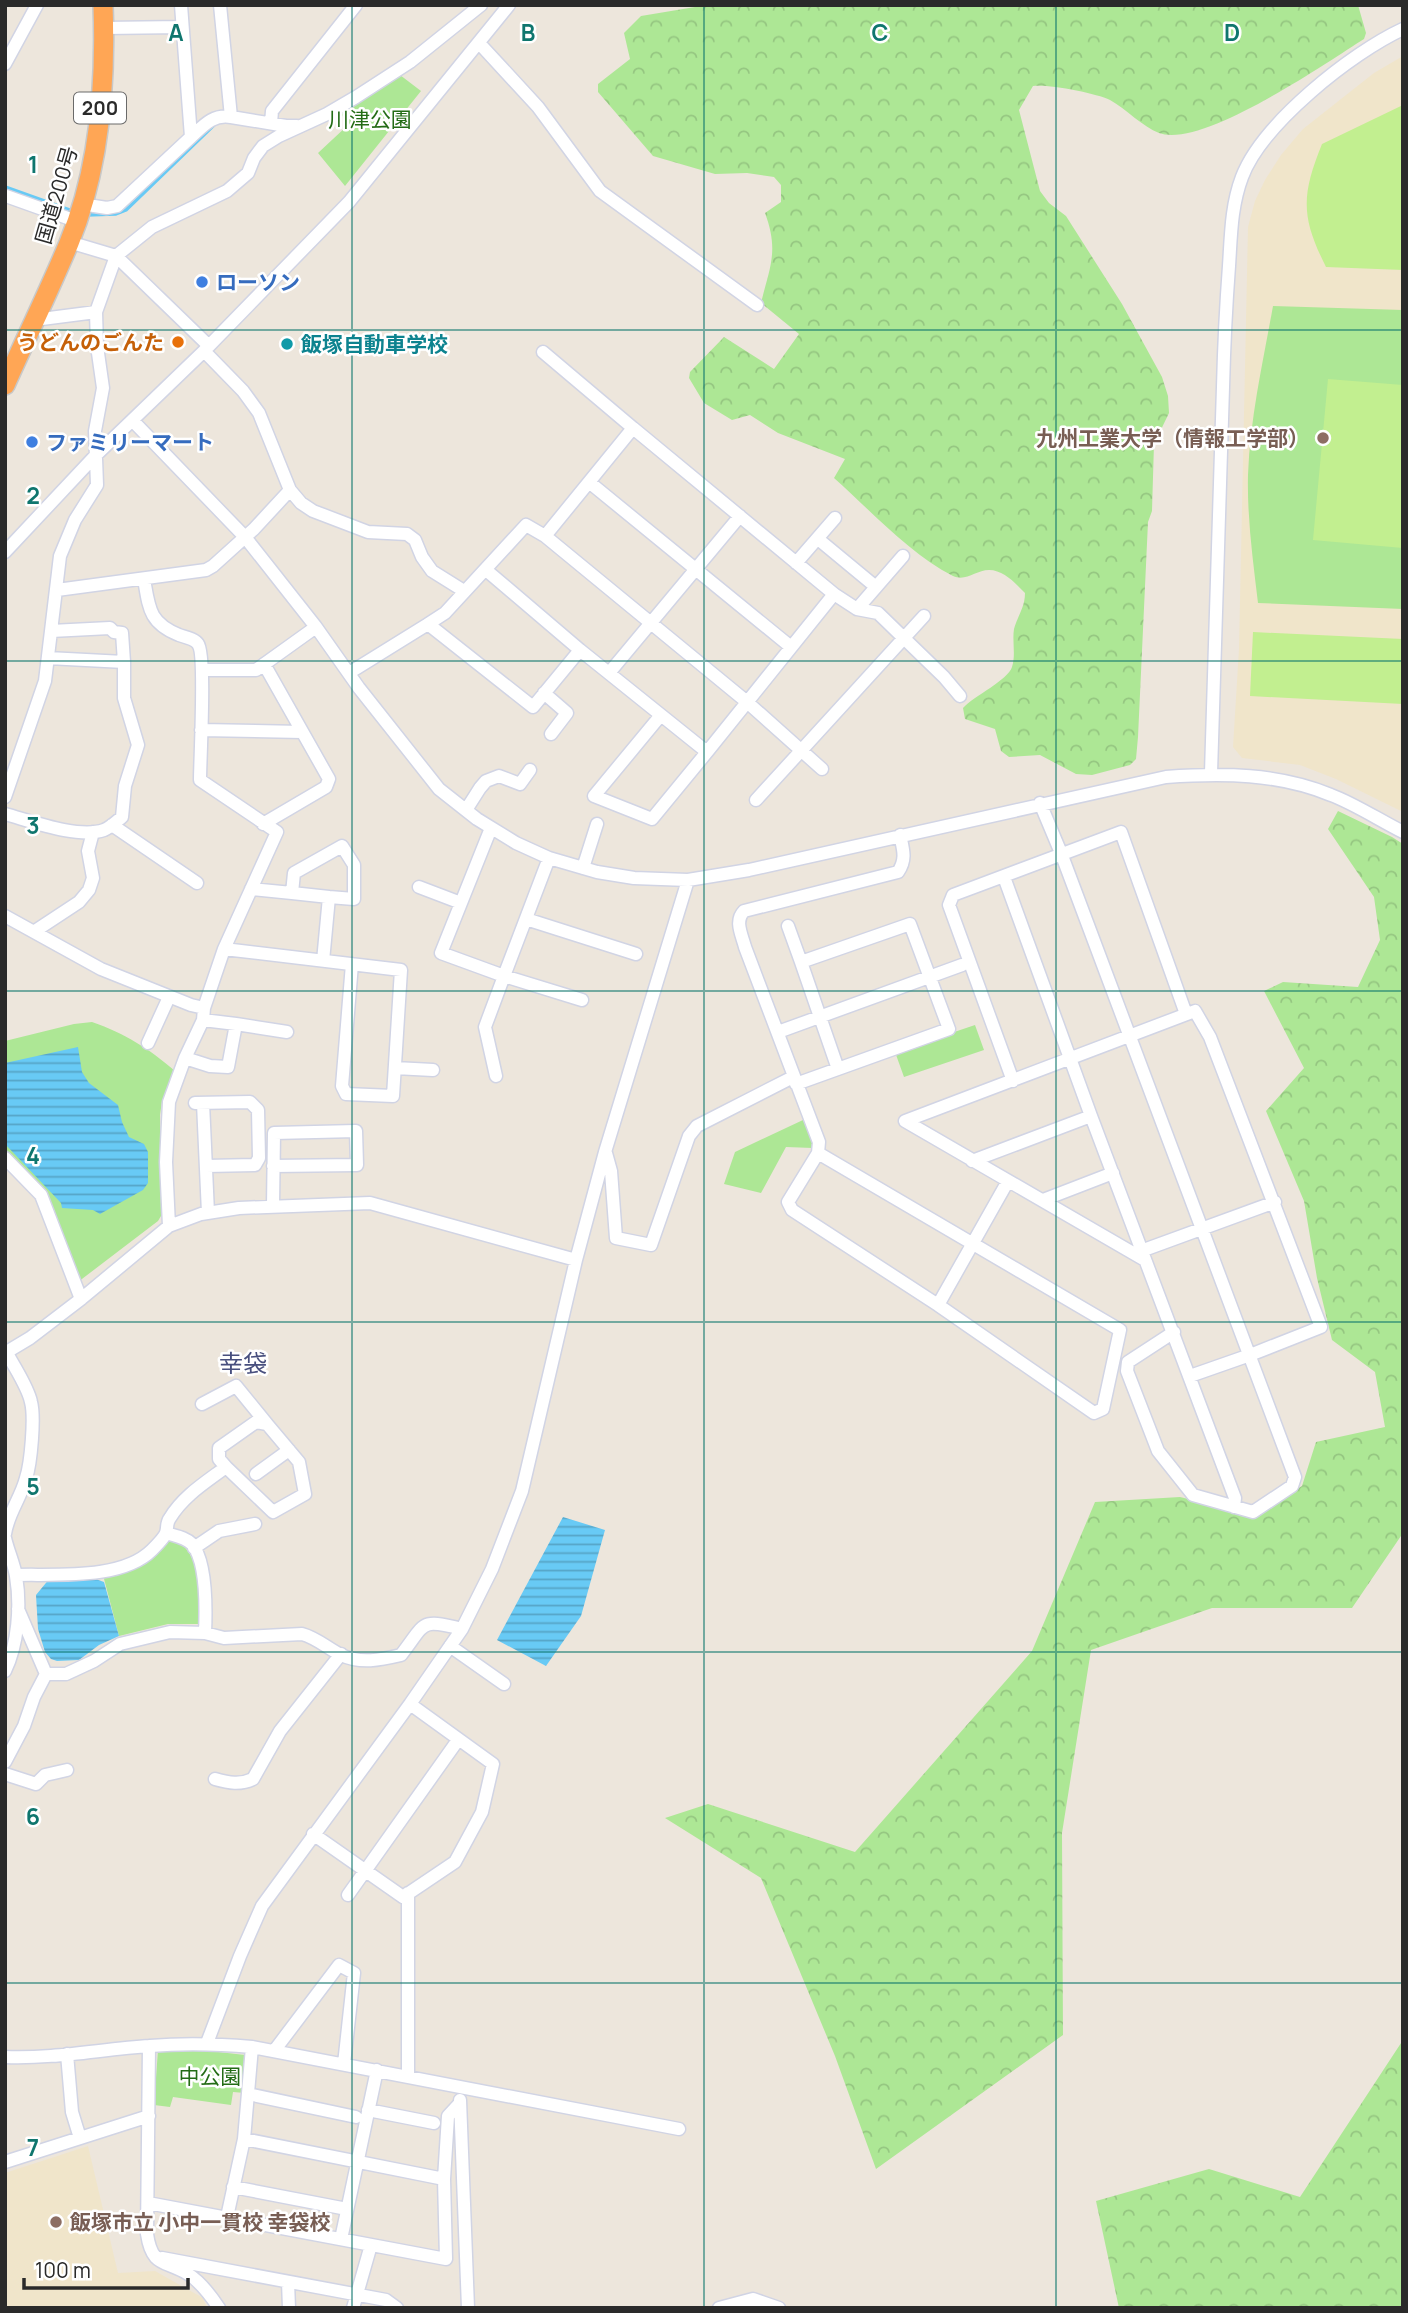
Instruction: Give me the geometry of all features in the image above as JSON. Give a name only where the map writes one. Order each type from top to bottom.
[{"type":"highway","name":"国道200号","points":[[5,385],[69,242],[79,213],[99,116],[103,76],[103,5]]},
{"type":"street","points":[[5,64],[37,5]]},
{"type":"street","points":[[181,5],[191,137]]},
{"type":"street","points":[[271,123],[272,111],[356,5]]},
{"type":"street","points":[[5,797],[45,681],[60,556],[75,520],[97,485],[95,431],[103,388],[97,346],[96,312],[116,257],[152,228],[227,191],[248,173],[263,146],[327,114],[410,62],[481,5]]},
{"type":"street","points":[[5,552],[95,456],[206,348],[349,202],[509,5]]},
{"type":"street","points":[[223,8],[231,117]]},
{"type":"street","points":[[104,28],[182,27]]},
{"type":"street","points":[[1211,773],[1225,321],[1235,199],[1254,153],[1270,133],[1314,90],[1353,58],[1403,29]]},
{"type":"street","points":[[479,43],[538,107],[600,191],[757,305]]},
{"type":"street","points":[[6,195],[79,213],[117,206],[211,119],[224,116],[286,127],[304,125]]},
{"type":"street","points":[[69,242],[116,257],[206,348],[259,413],[290,490],[301,503],[313,511],[368,533],[407,534],[415,540],[432,571],[464,591]]},
{"type":"street","points":[[34,320],[96,312]]},
{"type":"street","points":[[543,352],[834,594],[857,609],[878,613],[960,696]]},
{"type":"street","points":[[133,421],[245,537],[439,789],[491,828],[549,858],[634,878],[688,880],[749,870],[1166,777],[1211,773],[1279,779],[1331,795],[1403,832]]},
{"type":"street","points":[[545,536],[634,428]]},
{"type":"street","points":[[589,482],[791,648]]},
{"type":"street","points":[[57,590],[205,570],[245,537],[290,490]]},
{"type":"street","points":[[609,673],[740,516]]},
{"type":"street","points":[[796,563],[835,518]]},
{"type":"street","points":[[349,673],[445,613],[526,525],[545,536],[747,702],[822,769]]},
{"type":"street","points":[[818,539],[876,587]]},
{"type":"street","points":[[857,609],[903,555]]},
{"type":"street","points":[[486,570],[707,752]]},
{"type":"street","points":[[144,579],[150,615],[169,631],[197,642],[200,646],[200,780],[277,832],[224,949],[204,1014],[169,1102],[166,1162],[169,1226]]},
{"type":"street","points":[[661,715],[594,796],[652,819],[834,594]]},
{"type":"street","points":[[756,800],[924,616]]},
{"type":"street","points":[[428,624],[533,707],[580,650]]},
{"type":"street","points":[[202,670],[256,670],[316,627]]},
{"type":"street","points":[[5,814],[63,829],[93,832],[112,825],[122,817],[125,786],[138,746],[124,698],[122,633],[114,632],[110,628],[51,631]]},
{"type":"street","points":[[48,658],[124,662]]},
{"type":"street","points":[[263,824],[326,787],[329,779],[264,664]]},
{"type":"street","points":[[544,693],[567,713],[551,734]]},
{"type":"street","points":[[201,730],[302,732]]},
{"type":"street","points":[[466,810],[486,781],[499,776],[520,784],[530,770]]},
{"type":"street","points":[[1040,803],[1295,1477],[1292,1486],[1253,1512],[1193,1495],[1158,1451],[1127,1371],[1128,1362],[1174,1332]]},
{"type":"street","points":[[583,868],[597,824]]},
{"type":"street","points":[[112,825],[197,883]]},
{"type":"street","points":[[491,828],[441,953],[582,1000]]},
{"type":"street","points":[[35,931],[79,902],[89,890],[93,878],[88,851],[93,832]]},
{"type":"street","points":[[1013,1081],[949,905],[953,895],[1061,853],[1121,832],[1186,1014]]},
{"type":"street","points":[[818,1153],[1120,1330],[1103,1409],[1094,1413],[938,1304],[792,1210],[788,1202],[818,1153],[819,1142],[745,947],[738,923],[740,916],[744,911],[898,872],[905,856],[900,835]]},
{"type":"street","points":[[251,889],[328,897],[354,898],[354,865],[342,846],[294,873],[292,893]]},
{"type":"street","points":[[496,1076],[485,1027],[549,858]]},
{"type":"street","points":[[1004,877],[1235,1498],[1234,1507]]},
{"type":"street","points":[[208,2043],[240,1956],[262,1906],[462,1629],[492,1569],[522,1491],[576,1260],[605,1152],[688,880]]},
{"type":"street","points":[[419,887],[461,904]]},
{"type":"street","points":[[323,961],[328,897]]},
{"type":"street","points":[[5,916],[101,970],[204,1014],[236,1024],[287,1032]]},
{"type":"street","points":[[526,919],[636,954]]},
{"type":"street","points":[[605,1152],[611,1171],[616,1238],[651,1245],[690,1136],[697,1126],[794,1080],[838,1069],[949,1029],[910,924],[802,962]]},
{"type":"street","points":[[788,926],[838,1069]]},
{"type":"street","points":[[224,949],[323,961],[352,964],[401,970],[393,1096],[346,1094],[342,1086],[352,964]]},
{"type":"street","points":[[778,1032],[962,965]]},
{"type":"street","points":[[148,1043],[169,997]]},
{"type":"street","points":[[1143,1255],[905,1121],[1195,1011],[1210,1037],[1321,1326],[1190,1376]]},
{"type":"street","points":[[185,1058],[210,1066],[228,1067],[236,1024]]},
{"type":"street","points":[[395,1068],[433,1070]]},
{"type":"street","points":[[206,1166],[255,1165],[259,1158],[258,1110],[250,1102],[199,1103],[208,1213]]},
{"type":"street","points":[[972,1161],[1091,1116]]},
{"type":"street","points":[[273,1166],[357,1166],[356,1131],[274,1133],[273,1166],[273,1206]]},
{"type":"street","points":[[5,1158],[41,1195],[80,1299]]},
{"type":"street","points":[[1043,1200],[1113,1173]]},
{"type":"street","points":[[938,1304],[1009,1181]]},
{"type":"street","points":[[1143,1255],[1202,1228],[1275,1202]]},
{"type":"street","points":[[5,1671],[14,1646],[18,1609],[16,1575],[5,1536],[7,1519],[27,1476],[31,1434],[31,1402],[6,1353],[80,1299],[169,1226],[208,1213],[239,1208],[370,1203],[576,1260]]},
{"type":"street","points":[[202,1404],[236,1386],[299,1462],[305,1494],[273,1513],[219,1460],[219,1448],[256,1422],[267,1424]]},
{"type":"street","points":[[257,1474],[289,1450]]},
{"type":"street","points":[[16,1575],[81,1573],[126,1567],[139,1561],[166,1533],[166,1524],[182,1502],[226,1467]]},
{"type":"street","points":[[194,1548],[219,1531],[255,1524]]},
{"type":"street","points":[[166,1533],[184,1538],[194,1548],[207,1603],[205,1633]]},
{"type":"street","points":[[18,1609],[46,1674]]},
{"type":"street","points":[[46,1674],[66,1674],[94,1661],[120,1644],[170,1632],[205,1633],[224,1638],[302,1634],[314,1637],[341,1654],[361,1661],[401,1655],[421,1626],[435,1622],[462,1629]]},
{"type":"street","points":[[450,1646],[504,1684]]},
{"type":"street","points":[[215,1779],[245,1783],[253,1779],[279,1731],[341,1654]]},
{"type":"street","points":[[5,1762],[46,1674]]},
{"type":"street","points":[[313,1835],[402,1897],[454,1862],[482,1812],[493,1764],[410,1704]]},
{"type":"street","points":[[348,1895],[458,1740]]},
{"type":"street","points":[[5,1774],[36,1784],[45,1776],[67,1770]]},
{"type":"street","points":[[408,1893],[408,2076]]},
{"type":"street","points":[[274,2051],[339,1965],[354,1973],[344,2064]]},
{"type":"street","points":[[5,2057],[31,2058],[208,2043],[252,2047],[679,2129]]},
{"type":"street","points":[[149,2046],[149,2248],[164,2265],[189,2274],[207,2291],[219,2308]]},
{"type":"street","points":[[227,2217],[244,2139],[252,2047]]},
{"type":"street","points":[[67,2054],[72,2112],[80,2138]]},
{"type":"street","points":[[341,2239],[357,2161],[362,2114],[377,2070]]},
{"type":"street","points":[[459,2085],[468,2308]]},
{"type":"street","points":[[248,2094],[362,2114],[434,2123]]},
{"type":"street","points":[[148,2203],[446,2259],[444,2179],[448,2116],[460,2103]]},
{"type":"street","points":[[5,2162],[149,2116]]},
{"type":"street","points":[[244,2139],[444,2179]]},
{"type":"street","points":[[233,2187],[347,2209]]},
{"type":"street","points":[[355,2302],[371,2245]]},
{"type":"street","points":[[155,2256],[288,2282],[355,2302],[386,2300],[397,2308]]},
{"type":"street","points":[[288,2282],[289,2308]]},
{"type":"street","points":[[719,2308],[753,2300],[779,2308]]},
{"type":"shaded area","name":"九州工業大学（情報工学部）","points":[[1403,56],[1403,812],[1336,779],[1300,765],[1242,758],[1233,747],[1239,649],[1248,227],[1255,201],[1265,180],[1281,155],[1303,129],[1374,73]]},
{"type":"shaded area","name":"飯塚市立 小中一貫校 幸袋校","points":[[88,2146],[118,2273],[155,2271],[203,2298],[207,2308],[5,2308],[5,2173]]},
{"type":"green space","points":[[707,5],[1358,5],[1366,33],[1364,39],[1294,84],[1233,117],[1204,128],[1179,135],[1159,133],[1103,97],[1049,86],[1033,86],[1019,110],[1040,191],[1049,203],[1066,216],[1122,304],[1162,377],[1168,396],[1169,413],[1154,444],[1138,737],[1136,759],[1130,765],[1092,775],[1076,774],[1040,755],[1009,757],[1001,751],[995,729],[965,719],[963,708],[1004,677],[1012,667],[1014,629],[1023,607],[1025,593],[1000,572],[989,570],[958,577],[937,567],[906,544],[834,478],[845,459],[778,433],[750,415],[732,420],[704,403],[689,378],[690,372],[724,337],[774,369],[799,334],[761,303],[772,258],[772,238],[765,213],[781,202],[781,185],[774,177],[747,173],[715,174],[653,156],[598,92],[598,84],[630,59],[624,33],[641,16]]},
{"type":"green space","name":"川津公園","points":[[400,75],[421,91],[345,186],[318,153],[348,125],[340,112]]},
{"type":"green space","points":[[1403,105],[1403,270],[1326,267],[1312,234],[1307,206],[1310,178],[1322,144]]},
{"type":"green space","points":[[1273,306],[1403,310],[1403,609],[1258,603],[1249,523],[1249,454]]},
{"type":"green space","points":[[1328,379],[1403,385],[1403,548],[1313,540]]},
{"type":"green space","points":[[1253,632],[1403,639],[1403,704],[1250,696]]},
{"type":"green space","points":[[1338,811],[1403,844],[1403,1533],[1352,1608],[1212,1608],[1091,1650],[1062,1833],[1063,2035],[876,2169],[835,2056],[761,1878],[665,1818],[708,1804],[855,1852],[1032,1651],[1095,1502],[1180,1497],[1254,1515],[1302,1486],[1316,1442],[1385,1427],[1375,1372],[1332,1340],[1317,1278],[1304,1201],[1266,1111],[1304,1068],[1264,991],[1283,982],[1358,987],[1380,940],[1374,897],[1328,829]]},
{"type":"green space","points":[[92,1022],[136,1042],[175,1071],[162,1101],[160,1115],[161,1216],[78,1282],[46,1194],[5,1151],[5,1041]]},
{"type":"green space","points":[[975,1025],[984,1050],[904,1077],[895,1052]]},
{"type":"green space","points":[[803,1120],[813,1141],[813,1148],[786,1147],[761,1193],[724,1184],[735,1152]]},
{"type":"green space","points":[[169,1540],[179,1543],[193,1560],[200,1585],[202,1621],[198,1624],[168,1624],[119,1636],[103,1575],[133,1570]]},
{"type":"green space","points":[[1403,2040],[1403,2308],[1119,2308],[1096,2201],[1209,2169],[1300,2197]]},
{"type":"green space","name":"中公園","points":[[183,2048],[245,2055],[245,2093],[233,2092],[231,2105],[173,2097],[170,2107],[154,2105],[158,2050]]},
{"type":"water","points":[[78,1047],[82,1072],[89,1083],[118,1105],[129,1137],[144,1144],[148,1152],[148,1183],[143,1190],[100,1214],[93,1210],[62,1208],[61,1203],[5,1144],[5,1063]]},
{"type":"water","points":[[563,1517],[605,1530],[581,1616],[546,1666],[497,1640]]},
{"type":"water","points":[[90,1577],[104,1582],[119,1636],[99,1645],[79,1660],[51,1659],[45,1652],[38,1629],[36,1595],[50,1578]]},
{"type":"waterway","points":[[86,215],[116,214],[126,210],[214,125]]},
{"type":"waterway","points":[[5,187],[75,212]]},
{"type":"place","name":"ローソン","points":[[202,282]]},
{"type":"place","name":"うどんのごんた","points":[[178,342]]},
{"type":"place","name":"飯塚自動車学校","points":[[287,344]]},
{"type":"place","name":"九州工業大学（情報工学部）","points":[[1323,438]]},
{"type":"place","name":"ファミリーマート","points":[[32,442]]},
{"type":"place","name":"飯塚市立 小中一貫校 幸袋校","points":[[56,2222]]},
{"type":"district","name":"幸袋","points":[[243,1362]]}]
